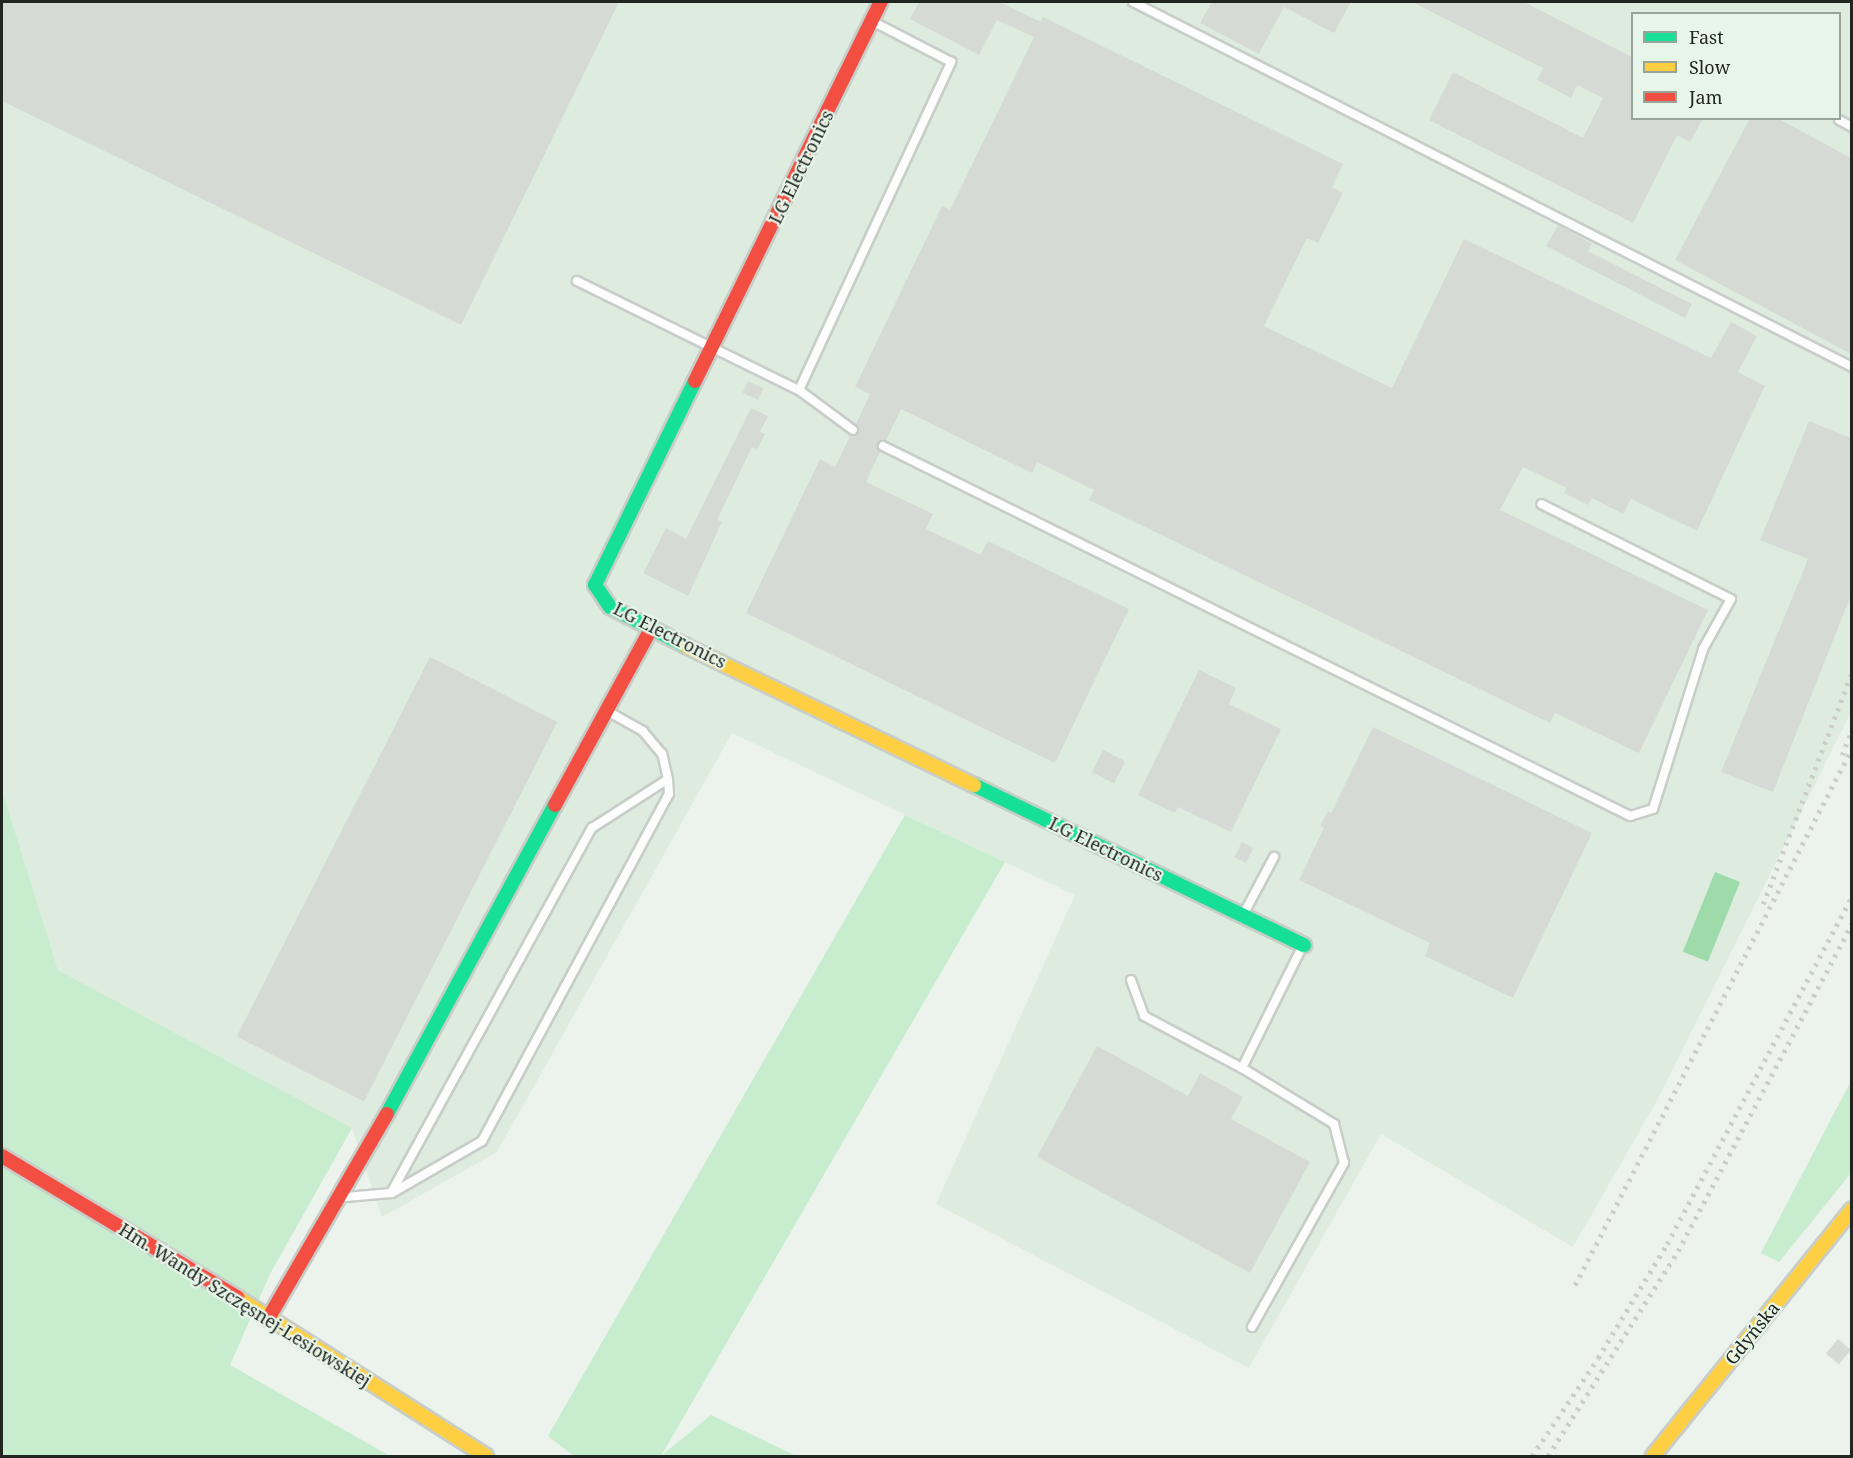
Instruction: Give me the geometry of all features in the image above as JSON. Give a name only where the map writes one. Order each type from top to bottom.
[{"type":"street","name":"LG Electronics","points":[[881,2],[595,585],[610,607],[651,629],[1304,945]]},
{"type":"street","points":[[268,1319],[342,1197],[651,629]]},
{"type":"street","name":"Hm. Wandy Szczęsnej-Lesiowskiej","points":[[2,1156],[186,1265],[486,1456]]},
{"type":"street","name":"Gdyńska","points":[[1653,1456],[1851,1209]]},
{"type":"lane","points":[[1133,2],[1851,367]]},
{"type":"lane","points":[[799,390],[951,62],[872,21]]},
{"type":"lane","points":[[1839,120],[1851,127]]},
{"type":"lane","points":[[578,281],[799,390],[853,430]]},
{"type":"lane","points":[[883,446],[1630,816],[1653,809],[1703,649],[1731,599],[1541,504]]},
{"type":"lane","points":[[342,1197],[364,1198],[391,1193],[483,1141],[669,794],[662,754],[643,731],[606,710]]},
{"type":"lane","points":[[391,1193],[592,828],[668,779]]},
{"type":"lane","points":[[1243,915],[1274,857]]},
{"type":"lane","points":[[1242,1068],[1304,945]]},
{"type":"lane","points":[[1131,980],[1144,1016],[1242,1068],[1334,1124],[1344,1162],[1252,1327]]},
{"type":"shaded area","points":[[2,2],[1851,2],[1851,712],[1659,1097],[1573,1247],[1381,1134],[1249,1368],[936,1204],[1075,895],[732,733],[497,1152],[382,1217],[352,1128],[58,970],[2,790]]},
{"type":"shaded area","points":[[2,790],[58,970],[352,1128],[270,1274],[230,1365],[390,1456],[2,1456]]},
{"type":"shaded area","points":[[905,815],[1005,862],[661,1456],[574,1456],[548,1436]]},
{"type":"shaded area","points":[[1715,872],[1740,882],[1708,962],[1683,952]]},
{"type":"shaded area","points":[[1851,1081],[1851,1173],[1779,1262],[1761,1253]]},
{"type":"shaded area","points":[[711,1415],[796,1456],[661,1456]]},
{"type":"building","points":[[2,2],[619,2],[461,325],[2,101]]},
{"type":"building","points":[[919,2],[999,2],[1041,22],[1043,17],[1343,164],[1332,187],[1343,193],[1318,243],[1307,238],[1264,326],[1392,388],[1464,239],[1711,358],[1731,322],[1757,336],[1738,372],[1765,386],[1697,531],[1631,499],[1623,514],[1592,498],[1588,505],[1564,493],[1567,488],[1523,467],[1500,510],[1708,610],[1639,753],[1555,713],[1550,723],[1089,500],[1094,490],[1037,462],[1032,473],[901,409],[886,440],[877,444],[880,452],[866,482],[933,514],[926,529],[981,555],[988,541],[1129,609],[1055,763],[746,613],[820,459],[835,467],[850,436],[858,433],[856,424],[870,394],[855,387],[942,206],[950,210],[1034,37],[997,20],[979,55],[910,19]]},
{"type":"building","points":[[1212,2],[1351,2],[1334,33],[1284,7],[1259,54],[1200,23]]},
{"type":"building","points":[[1412,2],[1524,2],[1631,56],[1631,120],[1702,120],[1690,142],[1677,135],[1633,223],[1429,120],[1453,72],[1583,138],[1603,98],[1577,85],[1571,98],[1537,80],[1543,68]]},
{"type":"building","points":[[1749,120],[1781,120],[1851,158],[1851,354],[1675,260]]},
{"type":"building","points":[[1558,225],[1592,244],[1588,251],[1692,304],[1685,318],[1546,246]]},
{"type":"building","points":[[748,381],[763,388],[758,400],[743,393]]},
{"type":"building","points":[[751,408],[768,416],[760,432],[765,434],[757,449],[752,447],[717,520],[722,522],[688,596],[643,573],[666,528],[686,539]]},
{"type":"building","points":[[1809,421],[1851,438],[1851,595],[1773,792],[1721,772],[1808,559],[1760,540]]},
{"type":"building","points":[[430,657],[557,722],[364,1101],[237,1037]]},
{"type":"building","points":[[1199,670],[1236,688],[1229,704],[1281,729],[1231,832],[1178,807],[1175,813],[1138,795]]},
{"type":"building","points":[[1373,727],[1592,833],[1513,998],[1425,956],[1430,943],[1299,880],[1324,828],[1320,826],[1328,811],[1331,813]]},
{"type":"building","points":[[1103,750],[1125,761],[1114,784],[1092,772]]},
{"type":"building","points":[[1242,842],[1254,848],[1246,863],[1234,857]]},
{"type":"building","points":[[1097,1046],[1188,1096],[1200,1073],[1243,1097],[1231,1119],[1310,1162],[1250,1273],[1037,1157]]},
{"type":"building","points":[[1838,1339],[1851,1350],[1839,1364],[1826,1354]]},
{"type":"railway","points":[[1763,904],[1852,672]]},
{"type":"railway","points":[[1842,755],[1852,730]]},
{"type":"railway","points":[[1575,1285],[1852,748]]},
{"type":"railway","points":[[1532,1456],[1598,1358],[1667,1244],[1852,896]]},
{"type":"railway","points":[[1548,1456],[1678,1251],[1852,924]]},
{"type":"traffic: fast","points":[[686,646],[610,607],[595,585],[695,381]]},
{"type":"traffic: fast","points":[[974,785],[1304,945]]},
{"type":"traffic: fast","points":[[387,1114],[555,805]]},
{"type":"traffic: slow","points":[[686,646],[974,785]]},
{"type":"traffic: slow","points":[[1653,1456],[1852,1209]]},
{"type":"traffic: slow","points":[[238,1298],[486,1456]]},
{"type":"traffic: jam","points":[[695,381],[881,2]]},
{"type":"traffic: jam","points":[[555,805],[651,629]]},
{"type":"traffic: jam","points":[[268,1319],[387,1114]]},
{"type":"traffic: jam","points":[[2,1156],[238,1298]]}]
